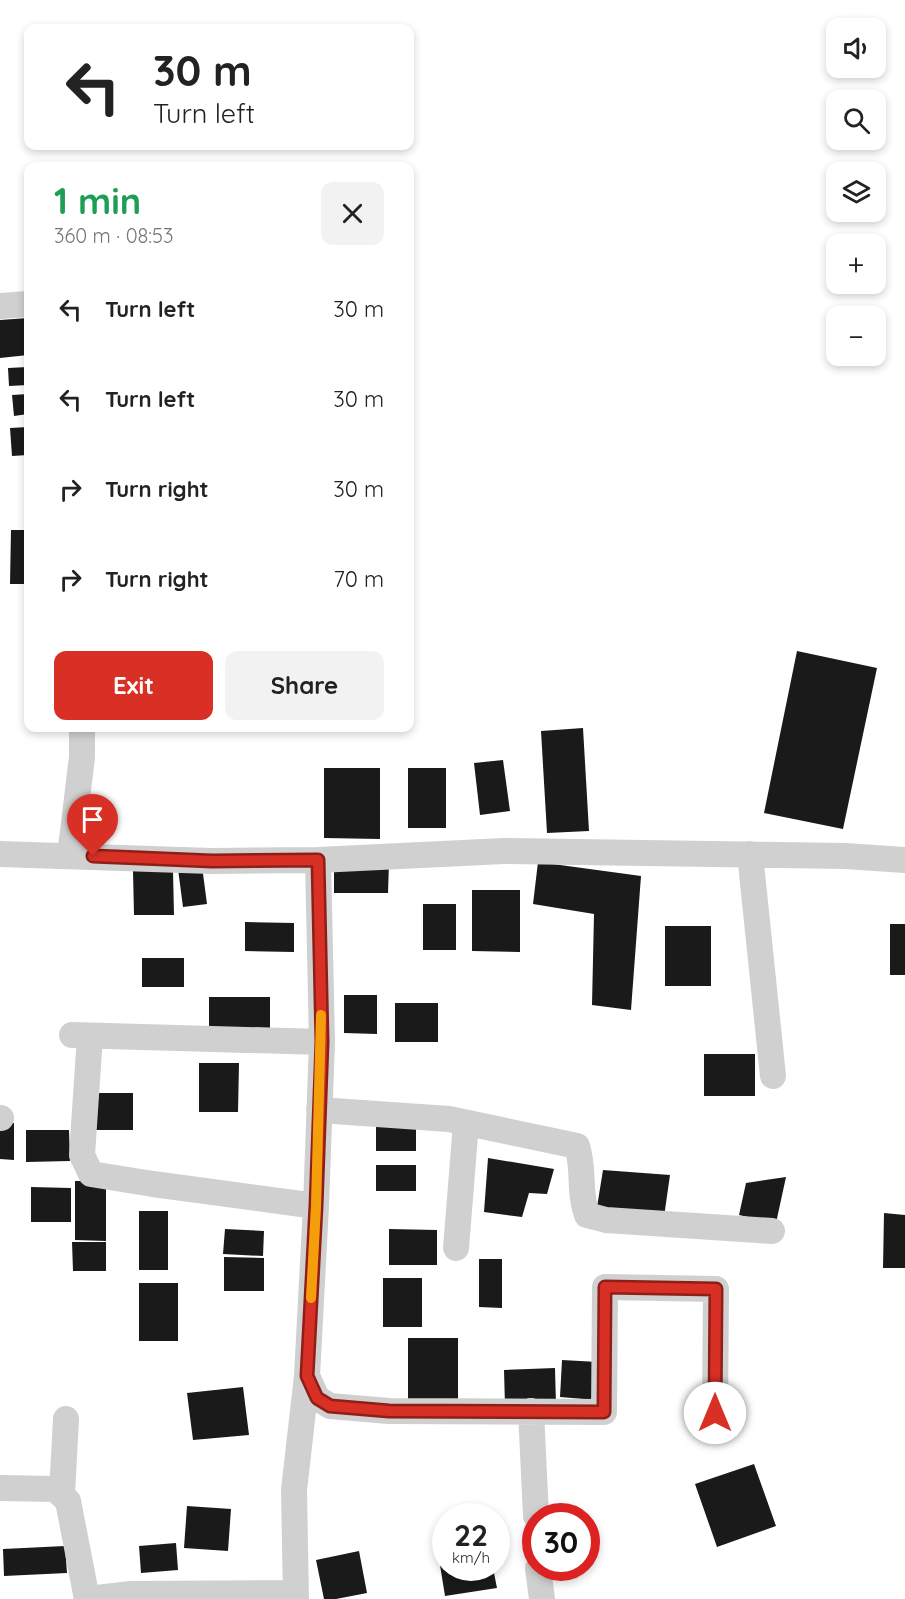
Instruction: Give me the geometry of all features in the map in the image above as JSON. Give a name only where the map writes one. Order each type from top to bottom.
[{"type":"street","points":[[0,306],[24,304]]},
{"type":"street","points":[[70,856],[82,757],[82,732]]},
{"type":"street","points":[[0,854],[212,861],[318,860],[504,851],[845,856],[905,860]]},
{"type":"street","points":[[750,854],[773,1076]]},
{"type":"street","points":[[0,1488],[55,1489],[62,1494],[68,1502],[87,1599],[131,1594],[296,1596],[294,1490],[307,1376],[322,1042],[318,860]]},
{"type":"street","points":[[316,1206],[91,1174],[82,1155],[81,1035],[322,1042]]},
{"type":"street","points":[[319,1110],[449,1119],[577,1146],[582,1162],[581,1200],[587,1215],[606,1220],[772,1231]]},
{"type":"street","points":[[456,1248],[466,1123]]},
{"type":"street","points":[[307,1376],[317,1398],[330,1406],[389,1411],[604,1412],[605,1287],[716,1289],[715,1413]]},
{"type":"street","points":[[531,1411],[535,1503]]},
{"type":"street","points":[[62,1494],[66,1419]]},
{"type":"street","points":[[540,1581],[542,1599]]},
{"type":"building","points":[[24,318],[24,355],[0,358],[0,320]]},
{"type":"building","points":[[24,367],[24,385],[9,386],[8,368]]},
{"type":"building","points":[[24,394],[24,415],[14,416],[12,395]]},
{"type":"building","points":[[24,427],[24,455],[12,456],[10,428]]},
{"type":"building","points":[[11,530],[24,530],[24,584],[10,584]]},
{"type":"building","points":[[797,651],[877,668],[843,829],[764,813]]},
{"type":"building","points":[[583,728],[589,831],[547,833],[541,731]]},
{"type":"building","points":[[503,760],[510,811],[480,815],[474,763]]},
{"type":"building","points":[[324,768],[380,768],[380,839],[324,838]]},
{"type":"building","points":[[408,768],[446,768],[446,828],[408,828]]},
{"type":"building","points":[[538,862],[641,876],[631,1010],[592,1005],[594,914],[533,904]]},
{"type":"building","points":[[334,863],[389,863],[388,893],[334,893]]},
{"type":"building","points":[[202,866],[207,904],[183,907],[178,869]]},
{"type":"building","points":[[133,871],[173,871],[174,915],[134,915]]},
{"type":"building","points":[[472,890],[520,890],[520,952],[472,951]]},
{"type":"building","points":[[423,904],[456,904],[456,950],[423,950]]},
{"type":"building","points":[[245,922],[294,923],[294,952],[245,951]]},
{"type":"building","points":[[890,924],[905,924],[905,975],[890,975]]},
{"type":"building","points":[[665,926],[711,926],[711,986],[665,986]]},
{"type":"building","points":[[142,958],[184,958],[184,987],[142,987]]},
{"type":"building","points":[[344,995],[377,995],[377,1034],[344,1033]]},
{"type":"building","points":[[209,997],[270,997],[270,1034],[209,1034]]},
{"type":"building","points":[[395,1003],[438,1003],[438,1042],[395,1042]]},
{"type":"building","points":[[704,1054],[755,1054],[755,1096],[704,1096]]},
{"type":"building","points":[[199,1063],[239,1063],[238,1112],[199,1112]]},
{"type":"building","points":[[91,1093],[133,1093],[133,1130],[91,1130]]},
{"type":"building","points":[[376,1122],[416,1122],[416,1151],[376,1151]]},
{"type":"building","points":[[0,1123],[14,1123],[14,1160],[0,1159]]},
{"type":"building","points":[[26,1130],[69,1130],[70,1161],[26,1162]]},
{"type":"building","points":[[488,1158],[554,1169],[547,1194],[529,1193],[522,1217],[484,1212]]},
{"type":"building","points":[[376,1165],[416,1165],[416,1191],[376,1191]]},
{"type":"building","points":[[603,1170],[670,1175],[664,1217],[597,1207]]},
{"type":"building","points":[[786,1177],[776,1223],[739,1215],[746,1183]]},
{"type":"building","points":[[75,1181],[106,1181],[106,1241],[75,1240]]},
{"type":"building","points":[[31,1187],[71,1188],[71,1222],[31,1222]]},
{"type":"building","points":[[139,1211],[168,1211],[168,1270],[139,1270]]},
{"type":"building","points":[[884,1213],[905,1215],[905,1268],[883,1268]]},
{"type":"building","points":[[225,1229],[264,1231],[263,1256],[223,1254]]},
{"type":"building","points":[[389,1229],[437,1230],[437,1265],[389,1265]]},
{"type":"building","points":[[72,1242],[106,1242],[106,1271],[73,1271]]},
{"type":"building","points":[[224,1257],[264,1258],[264,1291],[224,1291]]},
{"type":"building","points":[[479,1259],[502,1259],[502,1308],[479,1307]]},
{"type":"building","points":[[383,1278],[422,1278],[422,1327],[383,1327]]},
{"type":"building","points":[[139,1283],[178,1283],[178,1341],[139,1341]]},
{"type":"building","points":[[408,1338],[458,1338],[458,1409],[408,1409]]},
{"type":"building","points":[[562,1360],[598,1362],[596,1400],[560,1397]]},
{"type":"building","points":[[555,1368],[556,1405],[505,1406],[504,1370]]},
{"type":"building","points":[[243,1387],[249,1435],[193,1440],[187,1393]]},
{"type":"building","points":[[754,1464],[776,1526],[717,1547],[695,1484]]},
{"type":"building","points":[[187,1506],[231,1509],[228,1551],[184,1548]]},
{"type":"building","points":[[176,1543],[178,1570],[141,1573],[139,1546]]},
{"type":"building","points":[[65,1546],[67,1573],[4,1576],[3,1549]]},
{"type":"building","points":[[359,1551],[367,1593],[324,1599],[316,1560]]},
{"type":"building","points":[[443,1581],[496,1581],[497,1588],[445,1596]]},
{"type":"slow traffic","points":[[311,1298],[322,1042],[321,1015]]},
{"type":"route","points":[[93,856],[212,861],[318,860],[322,1042],[307,1376],[317,1398],[330,1406],[389,1411],[604,1412],[605,1287],[716,1289],[715,1413]]}]
